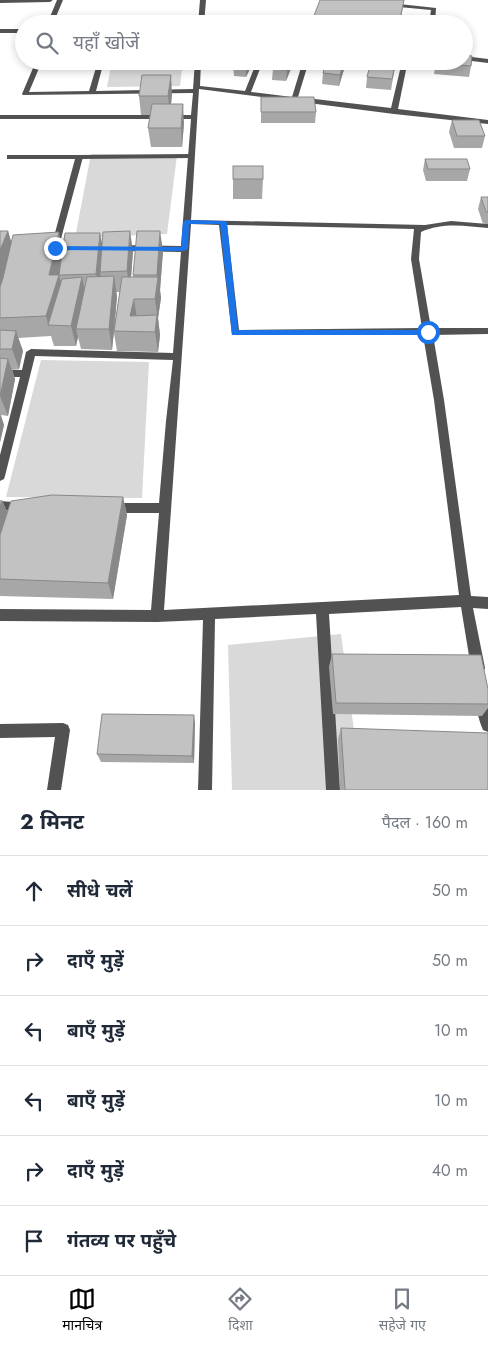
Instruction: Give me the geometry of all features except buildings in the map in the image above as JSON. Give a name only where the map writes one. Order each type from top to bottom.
[{"type":"street","points":[[0,1],[50,0]]},
{"type":"street","points":[[54,15],[60,0]]},
{"type":"street","points":[[202,15],[203,0]]},
{"type":"street","points":[[385,5],[434,9],[433,15]]},
{"type":"street","points":[[0,31],[15,31]]},
{"type":"street","points":[[473,59],[488,61]]},
{"type":"street","points":[[35,70],[25,94],[196,89],[247,93],[488,122]]},
{"type":"street","points":[[92,93],[98,70]]},
{"type":"street","points":[[157,616],[178,357],[197,70]]},
{"type":"street","points":[[247,93],[256,70]]},
{"type":"street","points":[[294,99],[303,70]]},
{"type":"street","points":[[394,112],[403,70]]},
{"type":"street","points":[[0,118],[194,117]]},
{"type":"street","points":[[10,157],[191,156]]},
{"type":"street","points":[[64,248],[50,248],[79,157]]},
{"type":"street","points":[[186,222],[424,227],[442,224],[488,226]]},
{"type":"street","points":[[224,222],[235,333],[488,331]]},
{"type":"street","points":[[424,227],[417,232],[415,259],[440,410],[466,601],[488,725]]},
{"type":"street","points":[[108,248],[184,249]]},
{"type":"street","points":[[0,476],[31,352],[178,357]]},
{"type":"street","points":[[0,373],[25,374]]},
{"type":"street","points":[[0,506],[29,506]]},
{"type":"street","points":[[97,507],[165,508]]},
{"type":"street","points":[[0,616],[157,616],[466,601],[488,602]]},
{"type":"street","points":[[322,608],[333,790]]},
{"type":"street","points":[[205,790],[209,614]]},
{"type":"street","points":[[0,731],[63,730],[54,790]]},
{"type":"shaded area","points":[[110,70],[182,70],[180,86],[107,87]]},
{"type":"shaded area","points":[[91,154],[177,155],[167,234],[75,238]]},
{"type":"shaded area","points":[[41,360],[149,362],[142,498],[6,497]]},
{"type":"shaded area","points":[[341,634],[362,790],[232,790],[228,645]]},
{"type":"route","points":[[55,248],[184,249],[186,222],[224,222],[235,333],[428,332]]}]
